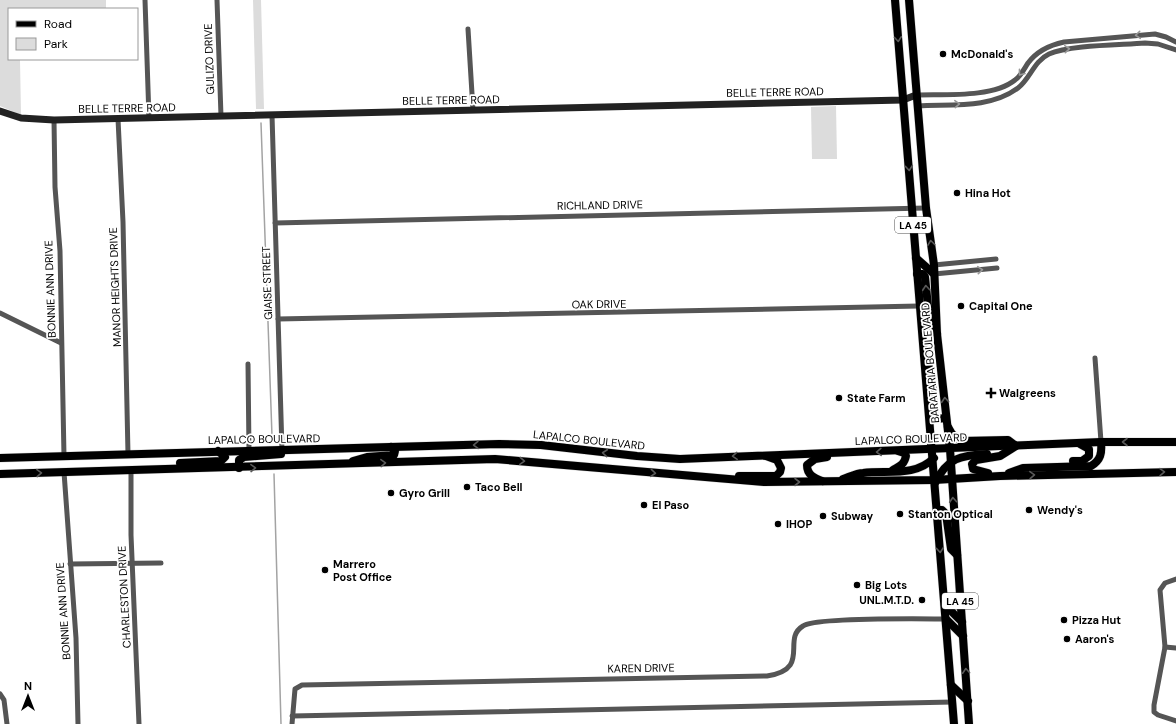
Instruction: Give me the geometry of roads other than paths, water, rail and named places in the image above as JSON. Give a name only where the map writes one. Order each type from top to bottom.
[{"type":"main road","name":"BARATARIA BOULEVARD","points":[[895,0],[954,724]]},
{"type":"main road","name":"BARATARIA BOULEVARD","points":[[909,0],[926,208],[934,265],[937,334],[947,422],[948,439],[946,449],[950,462],[969,721]]},
{"type":"main road","points":[[916,258],[934,274]]},
{"type":"main road","points":[[917,274],[923,274],[925,277],[930,326],[931,330],[937,334]]},
{"type":"main road","points":[[924,359],[930,370],[934,416],[936,419],[947,422],[952,434],[961,440],[1008,440],[1016,446],[994,458],[976,460],[972,464],[972,468],[978,471],[1000,476],[1023,468],[1091,466],[1100,458],[1101,442]]},
{"type":"main road","name":"LAPALCO BOULEVARD","points":[[0,458],[249,450],[535,444],[670,459],[763,454],[932,450],[1101,442],[1176,442]]},
{"type":"main road","points":[[1045,467],[1060,462],[1088,459],[1090,453],[1089,449],[1079,444]]},
{"type":"main road","points":[[341,465],[367,457],[394,455],[395,451],[391,447]]},
{"type":"main road","points":[[239,468],[239,460],[244,457],[271,456],[303,449]]},
{"type":"main road","points":[[836,482],[862,473],[916,469],[926,466],[946,449]]},
{"type":"main road","points":[[169,468],[185,462],[221,461],[225,457],[218,451]]},
{"type":"main road","points":[[886,472],[901,466],[905,462],[906,456],[904,453],[897,451]]},
{"type":"main road","points":[[824,482],[809,473],[807,465],[810,462],[862,452]]},
{"type":"main road","points":[[935,481],[950,462],[964,455],[1005,453]]},
{"type":"main road","points":[[722,479],[750,475],[776,476],[780,472],[781,468],[777,460],[763,454]]},
{"type":"main road","points":[[0,464],[11,462],[20,458]]},
{"type":"main road","points":[[0,474],[169,468],[239,468],[495,460],[764,482],[935,481],[1000,476],[1176,472]]},
{"type":"main road","points":[[937,510],[944,511],[951,550],[957,555]]},
{"type":"main road","points":[[945,605],[962,622]]},
{"type":"main road","points":[[946,619],[963,636]]},
{"type":"main road","points":[[951,685],[968,701]]},
{"type":"main road","points":[[953,702],[969,721]]},
{"type":"street","points":[[145,0],[149,118]]},
{"type":"street","name":"GULIZO DRIVE","points":[[217,0],[221,116]]},
{"type":"street","points":[[468,28],[473,110]]},
{"type":"street","points":[[903,100],[916,95],[983,92],[1005,86],[1015,80],[1036,54],[1052,45],[1064,42],[1155,34],[1176,42]]},
{"type":"street","points":[[903,100],[918,106],[984,103],[1000,98],[1019,87],[1038,63],[1047,55],[1060,50],[1145,43],[1158,44],[1176,50]]},
{"type":"street","name":"BELLE TERRE ROAD","points":[[0,111],[21,118],[54,120],[903,100]]},
{"type":"street","name":"GIAISE STREET","points":[[272,115],[282,450]]},
{"type":"street","name":"MANOR HEIGHTS DRIVE","points":[[118,119],[123,222],[128,454]]},
{"type":"street","name":"BONNIE ANN DRIVE","points":[[54,120],[62,343],[64,456]]},
{"type":"street","name":"RICHLAND DRIVE","points":[[275,222],[926,208]]},
{"type":"street","points":[[934,265],[996,259]]},
{"type":"street","points":[[934,274],[997,268]]},
{"type":"street","name":"OAK DRIVE","points":[[278,319],[919,306]]},
{"type":"street","points":[[0,313],[62,343]]},
{"type":"street","points":[[1095,358],[1101,442]]},
{"type":"street","points":[[248,364],[249,450]]},
{"type":"street","name":"CHARLESTON DRIVE","points":[[131,470],[132,563],[139,724]]},
{"type":"street","name":"BONNIE ANN DRIVE","points":[[64,472],[76,638],[78,724]]},
{"type":"street","points":[[70,564],[161,563]]},
{"type":"street","points":[[1176,580],[1169,581],[1162,586],[1160,597],[1165,647],[1155,692],[1154,712],[1158,715],[1176,721]]},
{"type":"street","name":"KAREN DRIVE","points":[[292,716],[295,689],[302,685],[767,676],[786,670],[792,662],[796,632],[803,625],[824,622],[946,619]]},
{"type":"street","points":[[1165,647],[1176,648]]},
{"type":"street","points":[[0,694],[4,700],[6,724]]},
{"type":"street","points":[[292,724],[292,716],[953,702]]},
{"type":"waterway","points":[[261,123],[272,436]]},
{"type":"waterway","points":[[274,474],[281,724]]},
{"type":"place","name":"McDonald's","points":[[943,54]]},
{"type":"place","name":"Hina Hot","points":[[957,193]]},
{"type":"place","name":"Capital One","points":[[961,306]]},
{"type":"place","name":"Walgreens","points":[[991,393]]},
{"type":"place","name":"State Farm","points":[[839,398]]},
{"type":"place","name":"Taco Bell","points":[[467,487]]},
{"type":"place","name":"Gyro Grill","points":[[391,493]]},
{"type":"place","name":"El Paso","points":[[644,505]]},
{"type":"place","name":"Wendy's","points":[[1029,510]]},
{"type":"place","name":"Stanton Optical","points":[[900,514]]},
{"type":"place","name":"Subway","points":[[823,516]]},
{"type":"place","name":"IHOP","points":[[778,524]]},
{"type":"place","name":"Marrero Post Office","points":[[325,570]]},
{"type":"place","name":"Big Lots","points":[[857,585]]},
{"type":"place","name":"UNL.M.T.D.","points":[[922,600]]},
{"type":"place","name":"Pizza Hut","points":[[1064,620]]},
{"type":"place","name":"Aaron's","points":[[1067,639]]}]
